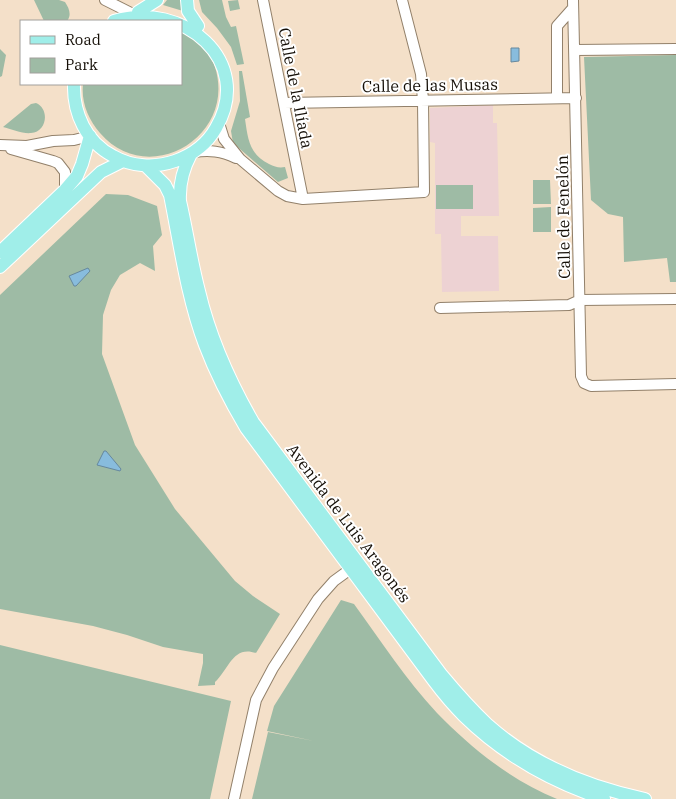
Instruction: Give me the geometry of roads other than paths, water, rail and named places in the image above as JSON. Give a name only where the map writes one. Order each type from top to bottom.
[{"type":"main road","points":[[117,20],[136,13],[157,0]]},
{"type":"main road","points":[[74,85],[74,102],[78,117],[90,136],[104,151],[122,161],[146,166],[164,164],[192,153],[208,140],[219,123],[226,97],[226,75],[219,55],[188,12],[187,0]]},
{"type":"main road","points":[[136,13],[161,12],[173,15],[195,26],[204,34]]},
{"type":"main road","points":[[0,252],[65,190],[80,171],[90,136]]},
{"type":"main road","name":"Avenida de Luis Aragonés","points":[[192,153],[185,165],[181,179],[180,201],[199,291],[209,328],[223,365],[253,422],[434,681],[463,716],[504,750],[534,769],[577,790],[604,799]]},
{"type":"main road","points":[[0,267],[102,170],[122,161]]},
{"type":"main road","name":"Avenida de Luis Aragonés","points":[[146,166],[165,185],[170,195],[187,285],[198,324],[214,369],[231,402],[246,428],[354,566],[441,674],[489,725],[524,751],[555,769],[619,794],[646,799]]},
{"type":"street","points":[[105,0],[136,13]]},
{"type":"street","name":"Calle de la Ilíada","points":[[264,0],[303,199]]},
{"type":"street","points":[[219,123],[224,139],[240,160],[278,191],[287,196],[303,199],[424,192],[421,74],[402,0]]},
{"type":"street","name":"Calle de Fenelón","points":[[573,4],[581,376],[584,383],[591,386],[676,384]]},
{"type":"street","name":"Calle de Fenelón","points":[[557,98],[557,26],[573,4]]},
{"type":"street","points":[[575,50],[676,49]]},
{"type":"street","name":"Calle de las Musas","points":[[284,103],[576,98]]},
{"type":"street","points":[[0,145],[27,146],[90,136]]},
{"type":"street","points":[[0,145],[58,163],[65,172],[65,190]]},
{"type":"street","points":[[192,153],[210,150],[223,152],[240,160]]},
{"type":"street","points":[[278,191],[289,188],[298,181]]},
{"type":"street","points":[[440,308],[569,305],[580,300],[676,299]]},
{"type":"street","points":[[234,799],[256,700],[273,668],[318,599],[334,581],[354,566]]},
{"type":"water","points":[[511,48],[519,48],[519,61],[511,62]]},
{"type":"water","points":[[88,268],[90,271],[74,286],[69,276]]},
{"type":"water","points":[[104,451],[121,469],[120,471],[97,465]]}]
